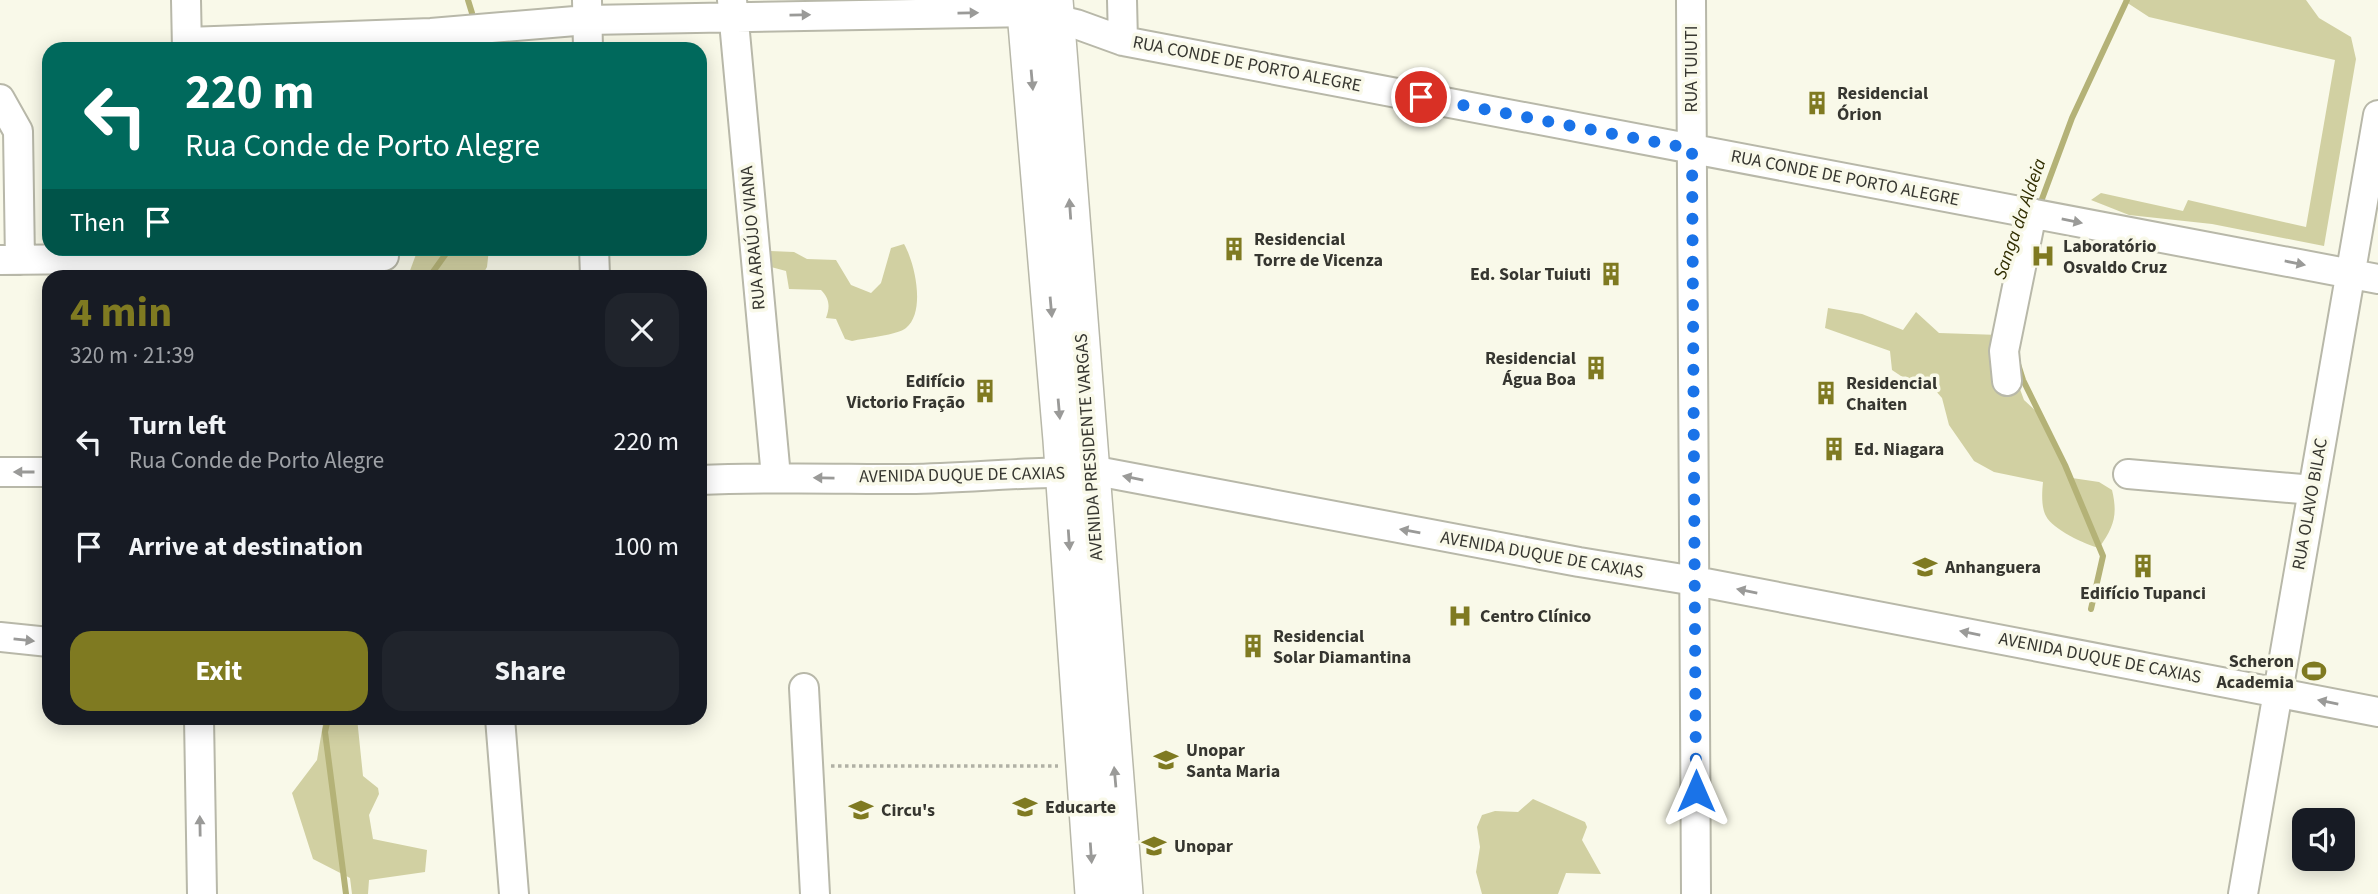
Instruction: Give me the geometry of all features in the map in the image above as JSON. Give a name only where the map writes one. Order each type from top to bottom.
[{"type":"main road","name":"AVENIDA PRESIDENTE VARGAS","points":[[1041,8],[1077,472],[1124,894]]},
{"type":"main road","name":"AVENIDA PRESIDENTE VARGAS","points":[[1077,472],[1085,765],[1094,894]]},
{"type":"street","points":[[186,0],[187,42]]},
{"type":"street","points":[[1122,0],[1123,41]]},
{"type":"street","name":"RUA TUIUTI","points":[[1691,0],[1696,894]]},
{"type":"street","name":"RUA ARAÚJO VIANA","points":[[732,8],[776,477]]},
{"type":"street","name":"RUA CONDE DE PORTO ALEGRE","points":[[265,42],[441,33],[587,10],[1041,8],[1123,41],[2378,279]]},
{"type":"street","points":[[587,10],[588,42]]},
{"type":"street","points":[[0,99],[18,131],[10,260],[190,261],[384,256]]},
{"type":"street","name":"RUA OLAVO BILAC","points":[[2243,894],[2378,115]]},
{"type":"street","points":[[2007,381],[2004,351],[2032,213]]},
{"type":"street","points":[[0,471],[42,472]]},
{"type":"street","name":"AVENIDA DUQUE DE CAXIAS","points":[[707,480],[776,477],[910,479],[1107,473],[1579,562],[1695,581],[2378,712]]},
{"type":"street","points":[[2128,474],[2313,490]]},
{"type":"street","points":[[0,637],[42,641]]},
{"type":"street","points":[[804,688],[815,894]]},
{"type":"street","points":[[198,725],[202,894]]},
{"type":"street","points":[[501,725],[514,894]]},
{"type":"path","points":[[808,766],[1085,765]]},
{"type":"green space","points":[[2123,0],[2306,0],[2319,18],[2351,37],[2356,59],[2324,246],[2212,224],[2129,215],[2091,200],[2101,193],[2183,211],[2188,200],[2306,227],[2335,60],[2149,17]]},
{"type":"green space","points":[[904,244],[915,275],[916,311],[906,328],[881,336],[852,341],[845,339],[836,319],[826,318],[828,303],[821,290],[789,289],[786,271],[771,267],[770,251],[794,252],[807,259],[836,260],[851,285],[871,293],[881,283],[891,248]]},
{"type":"green space","points":[[415,256],[488,256],[485,270],[410,270]]},
{"type":"green space","points":[[1828,308],[1862,314],[1903,330],[1916,312],[1939,333],[2000,335],[2024,400],[2039,414],[2072,478],[2099,482],[2112,490],[2115,507],[2113,521],[2099,548],[2070,536],[2049,521],[2043,508],[2043,482],[1994,472],[1974,461],[1949,425],[1942,398],[1928,382],[1913,384],[1892,370],[1890,351],[1825,328]]},
{"type":"green space","points":[[323,725],[358,725],[363,776],[378,788],[379,794],[369,815],[373,839],[427,850],[425,872],[369,880],[368,894],[352,894],[350,878],[313,859],[292,793],[317,760]]},
{"type":"green space","points":[[1533,799],[1585,822],[1587,827],[1582,840],[1601,874],[1566,873],[1558,894],[1482,894],[1476,872],[1480,847],[1477,827],[1482,815],[1495,811],[1518,812]]},
{"type":"waterway","points":[[468,0],[472,13]]},
{"type":"waterway","name":"Sanga da Aldeia","points":[[2039,207],[2072,118],[2127,0]]},
{"type":"waterway","points":[[434,270],[444,256]]},
{"type":"waterway","name":"Sanga da Aldeia","points":[[2017,361],[2023,380],[2065,465],[2103,556],[2091,609]]},
{"type":"waterway","points":[[326,725],[325,732],[346,894]]},
{"type":"place","name":"Residencial Órion","points":[[1817,103]]},
{"type":"place","name":"Residencial Torre de Vicenza","points":[[1234,249]]},
{"type":"place","name":"Laboratório Osvaldo Cruz","points":[[2043,256]]},
{"type":"place","name":"Ed. Solar Tuiuti","points":[[1611,274]]},
{"type":"place","name":"Residencial Água Boa","points":[[1596,368]]},
{"type":"place","name":"Edifício Victorio Fração","points":[[985,391]]},
{"type":"place","name":"Residencial Chaiten","points":[[1826,393]]},
{"type":"place","name":"Ed. Niagara","points":[[1834,449]]},
{"type":"place","name":"Edifício Tupanci","points":[[2143,566]]},
{"type":"place","name":"Anhanguera","points":[[1925,567]]},
{"type":"place","name":"Centro Clínico","points":[[1460,616]]},
{"type":"place","name":"Residencial Solar Diamantina","points":[[1253,646]]},
{"type":"place","name":"Scheron Academia","points":[[2314,671]]},
{"type":"place","name":"Unopar Santa Maria","points":[[1166,760]]},
{"type":"place","name":"Educarte","points":[[1025,807]]},
{"type":"place","name":"Circu's","points":[[861,810]]},
{"type":"place","name":"Unopar","points":[[1154,846]]},
{"type":"route","points":[[1421,97],[1692,149],[1696,791]]}]
